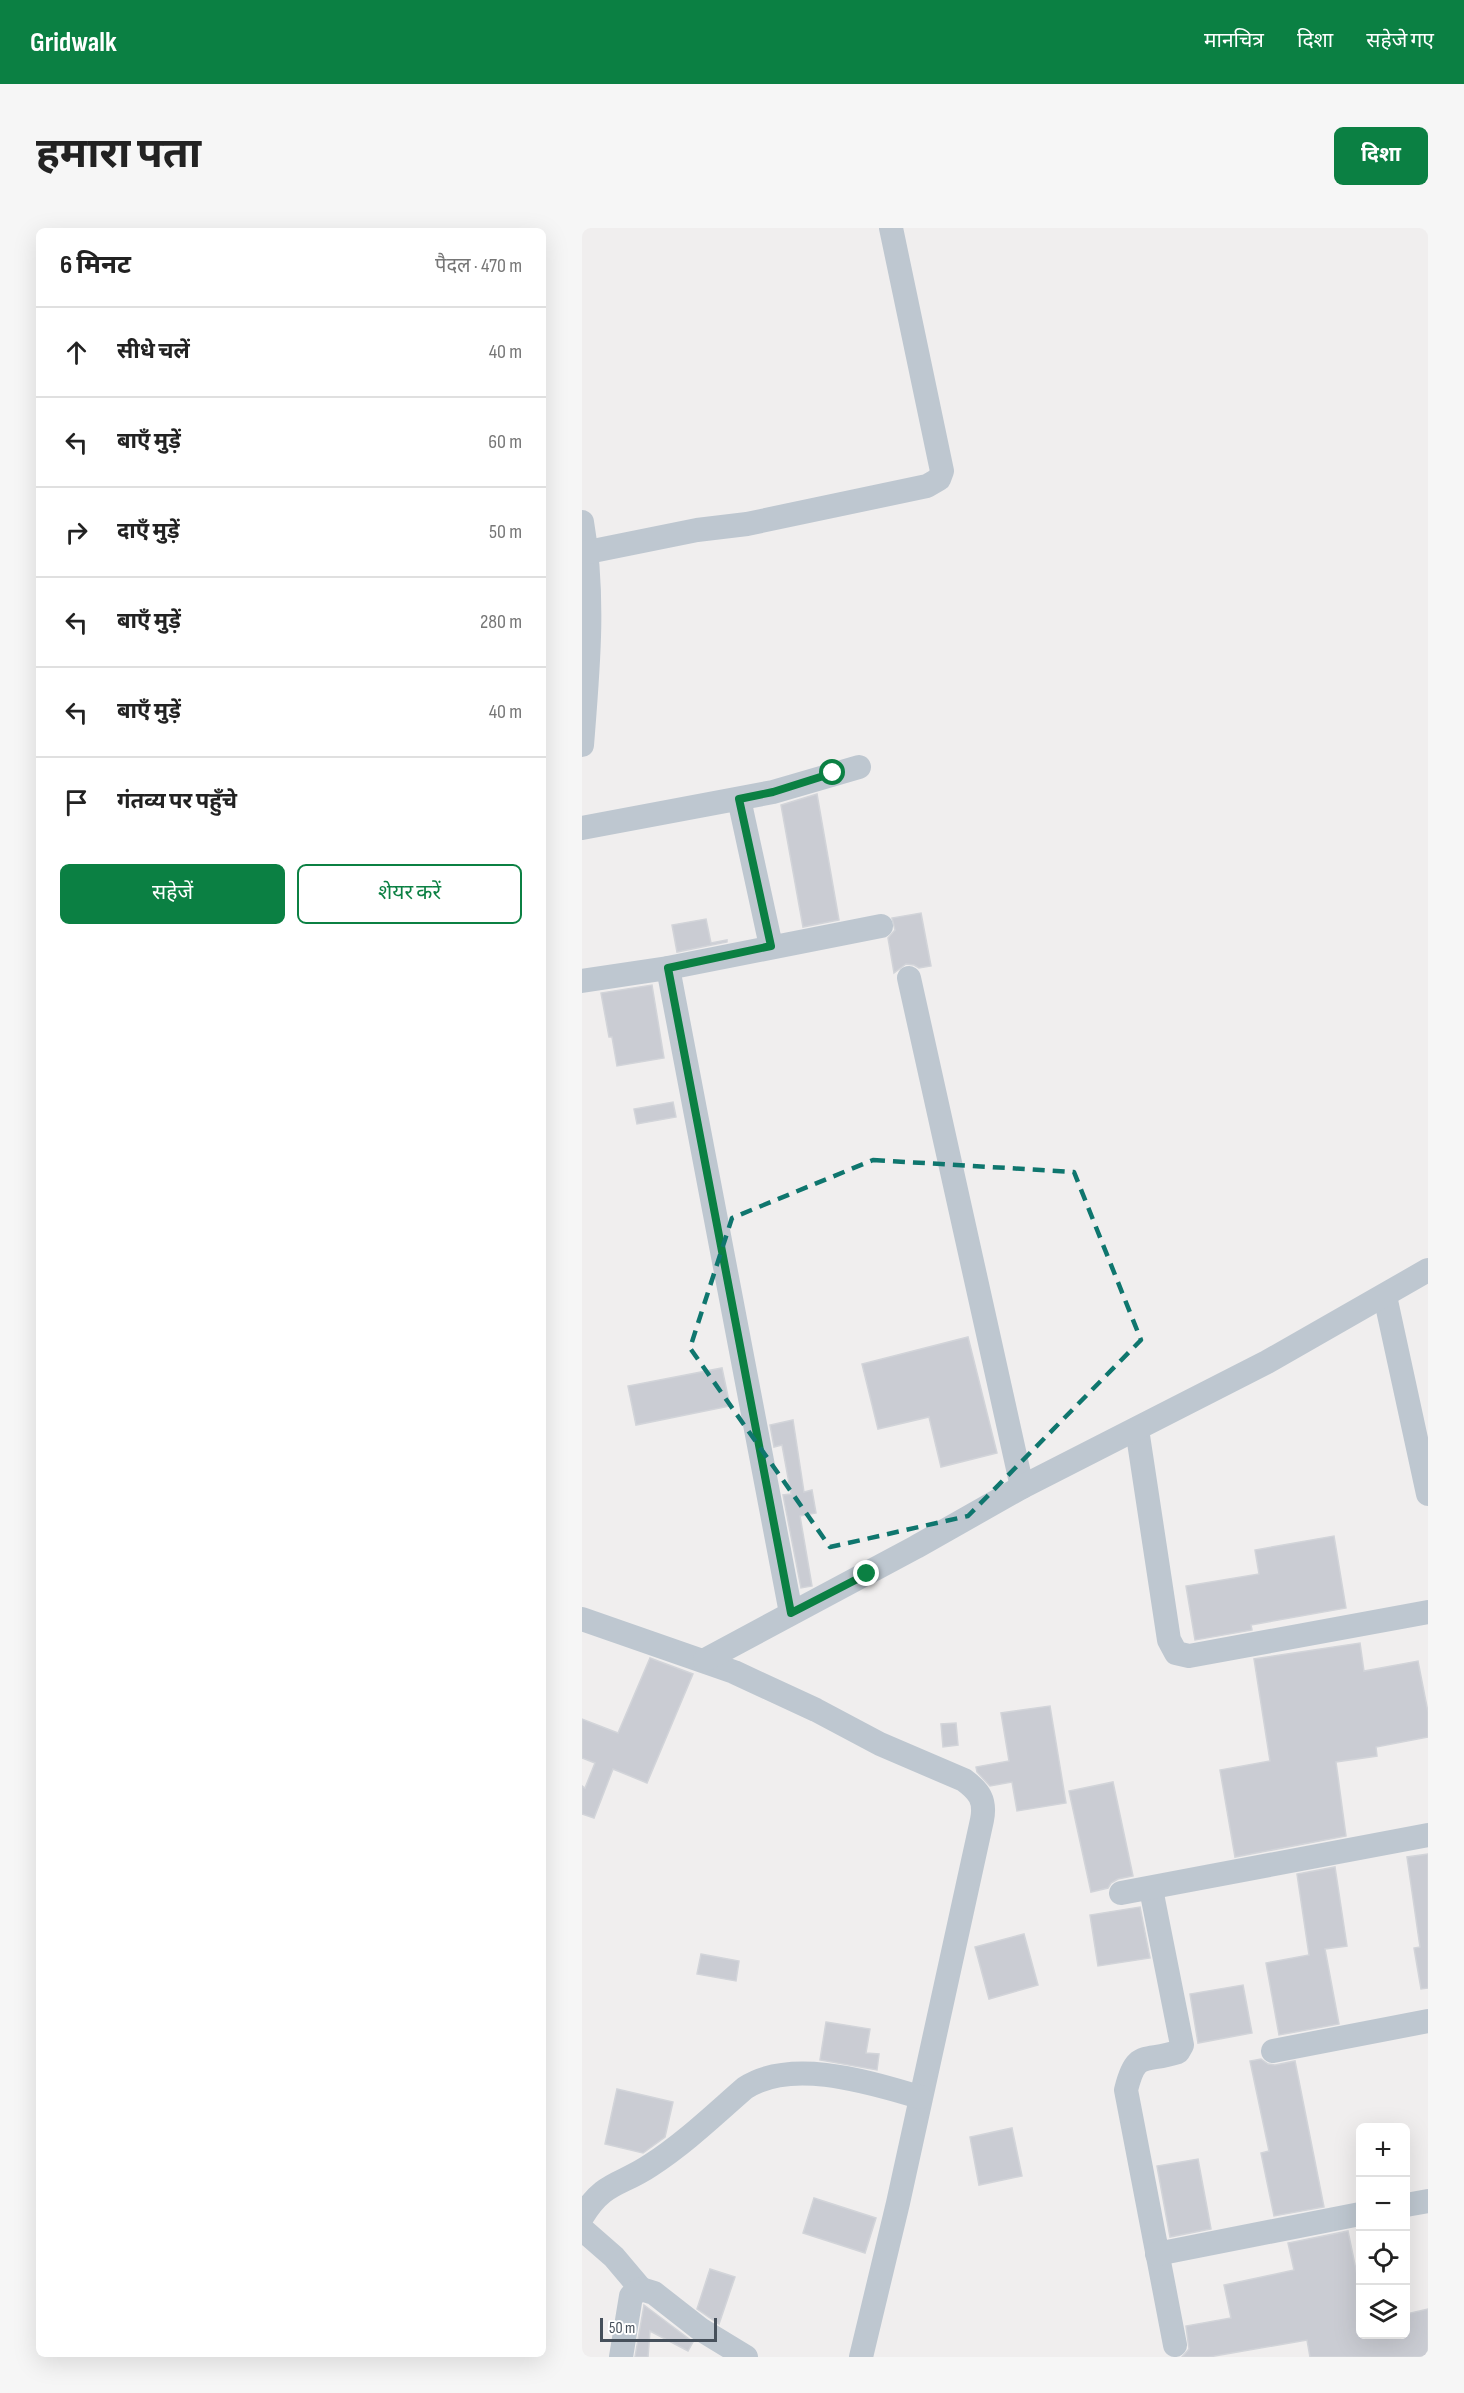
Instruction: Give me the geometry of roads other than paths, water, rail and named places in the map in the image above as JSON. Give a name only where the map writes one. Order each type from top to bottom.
[{"type":"street","points":[[588,552],[697,530],[747,524],[927,486],[939,479],[942,471],[891,228]]},
{"type":"street","points":[[582,522],[588,552],[590,596],[582,745]]},
{"type":"street","points":[[582,828],[773,792],[859,767]]},
{"type":"street","points":[[739,799],[771,946]]},
{"type":"street","points":[[582,981],[668,968],[881,926]]},
{"type":"street","points":[[668,968],[791,1613]]},
{"type":"street","points":[[909,978],[1022,1487]]},
{"type":"street","points":[[705,1660],[867,1574],[1022,1487],[1267,1362],[1428,1270]]},
{"type":"street","points":[[1385,1296],[1428,1494]]},
{"type":"street","points":[[1137,1429],[1168,1640],[1176,1653],[1189,1656],[1428,1612]]},
{"type":"street","points":[[582,1619],[705,1660],[816,1710],[880,1744],[964,1780],[981,1796],[984,1807],[982,1820],[861,2357]]},
{"type":"street","points":[[1121,1893],[1152,1889],[1428,1835]]},
{"type":"street","points":[[1152,1889],[1182,2045],[1178,2052],[1136,2063],[1131,2070],[1126,2090],[1175,2345]]},
{"type":"street","points":[[1274,2051],[1428,2021]]},
{"type":"street","points":[[582,2217],[591,2202],[606,2188],[651,2165],[745,2088],[762,2079],[792,2075],[840,2077],[920,2097]]},
{"type":"street","points":[[1410,2204],[1428,2201]]},
{"type":"street","points":[[1157,2254],[1356,2215]]},
{"type":"street","points":[[582,2229],[614,2257],[641,2289],[654,2293],[700,2329],[746,2357]]},
{"type":"street","points":[[621,2357],[631,2296],[641,2289]]}]
